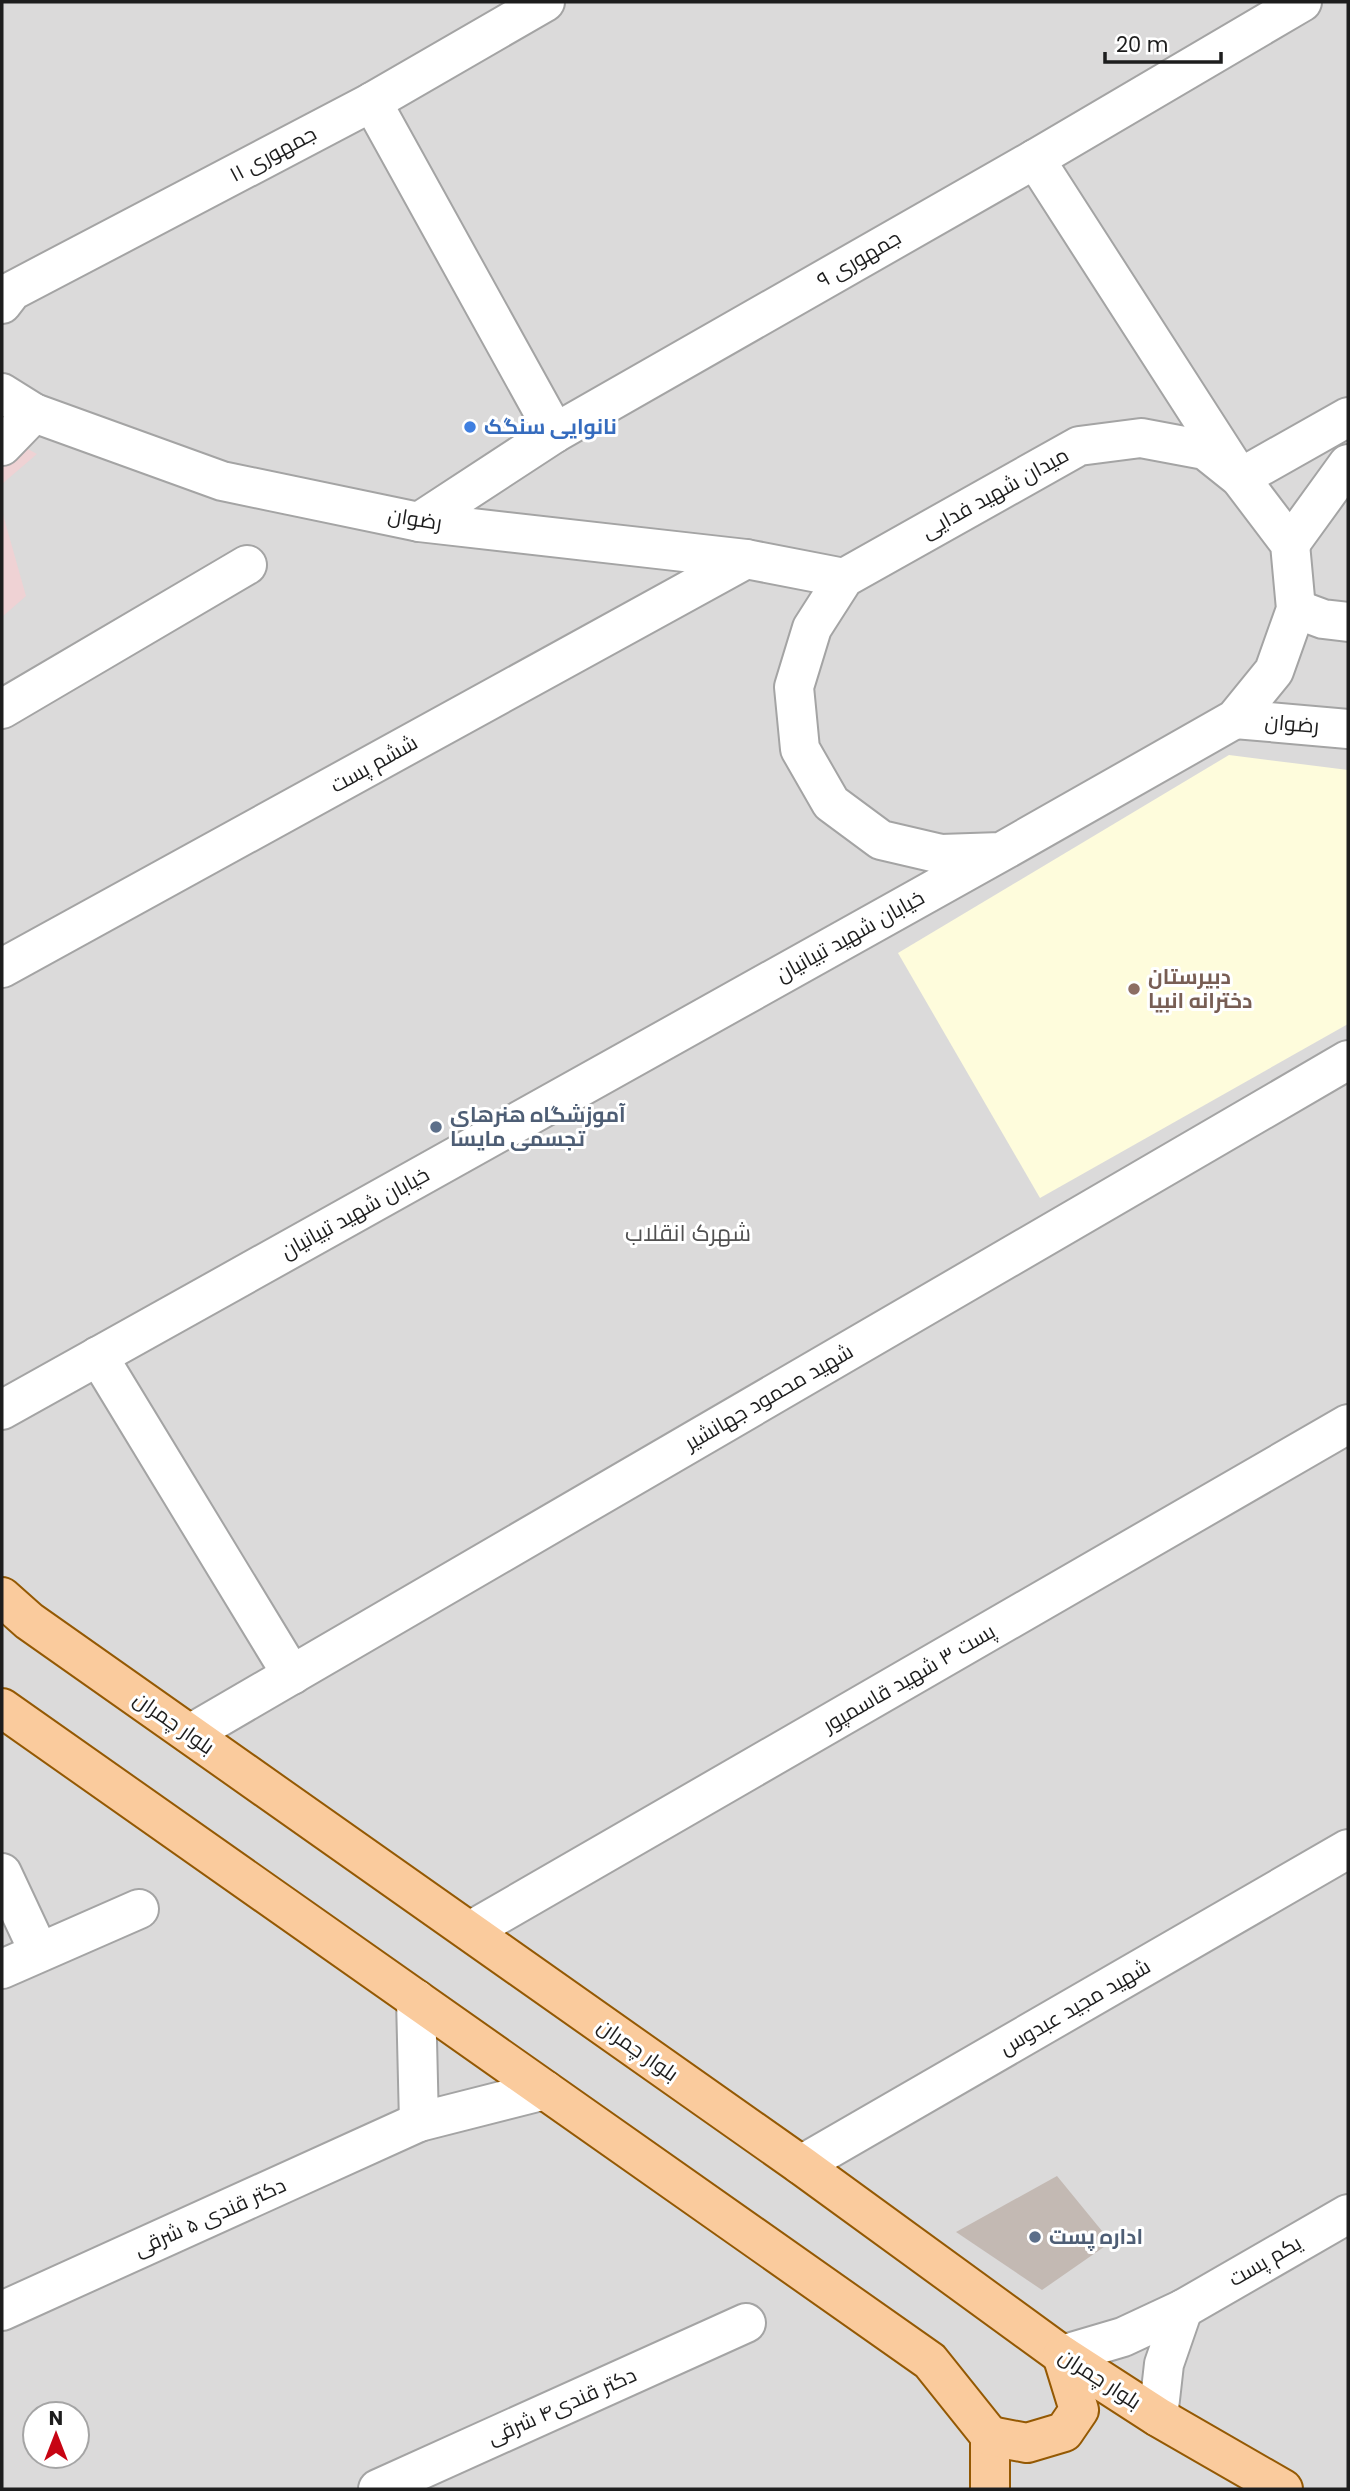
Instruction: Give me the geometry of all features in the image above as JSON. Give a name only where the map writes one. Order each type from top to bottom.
[{"type":"main road","name":"بلوار چمران","points":[[2,1597],[29,1621],[802,2165],[1062,2355],[1158,2417],[1283,2489]]},
{"type":"main road","points":[[2,1707],[930,2361],[990,2436],[990,2489]]},
{"type":"main road","points":[[990,2436],[1027,2443],[1063,2432],[1079,2410],[1062,2355]]},
{"type":"street","name":"جمهوری ۱۱","points":[[2,304],[12,291],[372,102],[545,2]]},
{"type":"street","name":"جمهوری ۹","points":[[419,522],[555,433],[1035,159],[1302,2]]},
{"type":"street","points":[[372,102],[555,433]]},
{"type":"street","points":[[1035,159],[1240,478],[1348,418]]},
{"type":"street","name":"رضوان","points":[[2,393],[34,413],[222,481],[419,522],[747,559],[845,578]]},
{"type":"street","points":[[2,446],[34,413]]},
{"type":"street","name":"میدان شهید فدایی","points":[[1141,438],[1205,450],[1240,478],[1290,544],[1296,609],[1274,671],[1235,719],[1001,852],[942,854],[881,840],[831,803],[800,749],[794,687],[812,628],[845,578],[1079,446],[1141,438]]},
{"type":"street","points":[[1290,544],[1348,464]]},
{"type":"street","name":"ششم پست","points":[[2,968],[747,559]]},
{"type":"street","points":[[2,709],[247,565]]},
{"type":"street","points":[[1296,609],[1324,619],[1348,622]]},
{"type":"street","name":"رضوان","points":[[1235,719],[1348,729]]},
{"type":"street","name":"خیابان شهید تبیانیان","points":[[2,1410],[1001,852]]},
{"type":"street","name":"شهید محمود جهانشیر","points":[[190,1734],[1348,1060]]},
{"type":"street","points":[[98,1356],[292,1675]]},
{"type":"street","name":"پست ۳ شهید قاسمپور","points":[[470,1931],[1348,1424]]},
{"type":"street","name":"شهید مجید عبدوس","points":[[802,2165],[1348,1849]]},
{"type":"street","points":[[2,1873],[39,1952]]},
{"type":"street","points":[[2,1969],[139,1909]]},
{"type":"street","points":[[416,1999],[419,2122]]},
{"type":"street","name":"دکتر قندی ۵ شرقی","points":[[2,2311],[419,2122],[545,2090]]},
{"type":"street","name":"یکم پست","points":[[1062,2355],[1123,2337],[1182,2309],[1348,2214]]},
{"type":"street","points":[[1158,2417],[1164,2364],[1182,2309]]},
{"type":"street","name":"دکتر قندی۴ شرقی","points":[[378,2489],[746,2323]]},
{"type":"shaded area","points":[[2,2],[1348,2],[1348,2489],[2,2489]]},
{"type":"shaded area","points":[[2,435],[37,454],[2,484]]},
{"type":"shaded area","points":[[2,511],[26,596],[2,617]]},
{"type":"shaded area","name":"دبیرستان دخترانه انبیا","points":[[1229,755],[1348,770],[1348,1024],[1040,1198],[898,953]]},
{"type":"building","name":"اداره پست","points":[[1057,2176],[1111,2242],[1042,2290],[956,2232]]},
{"type":"place","name":"نانوایی سنگک","points":[[470,427]]},
{"type":"place","name":"دبیرستان دخترانه انبیا","points":[[1134,989]]},
{"type":"place","name":"آموزشگاه هنرهای تجسمی مایسا","points":[[436,1127]]},
{"type":"place","name":"اداره پست","points":[[1035,2237]]},
{"type":"district","name":"شهرک انقلاب","points":[[688,1233]]}]
